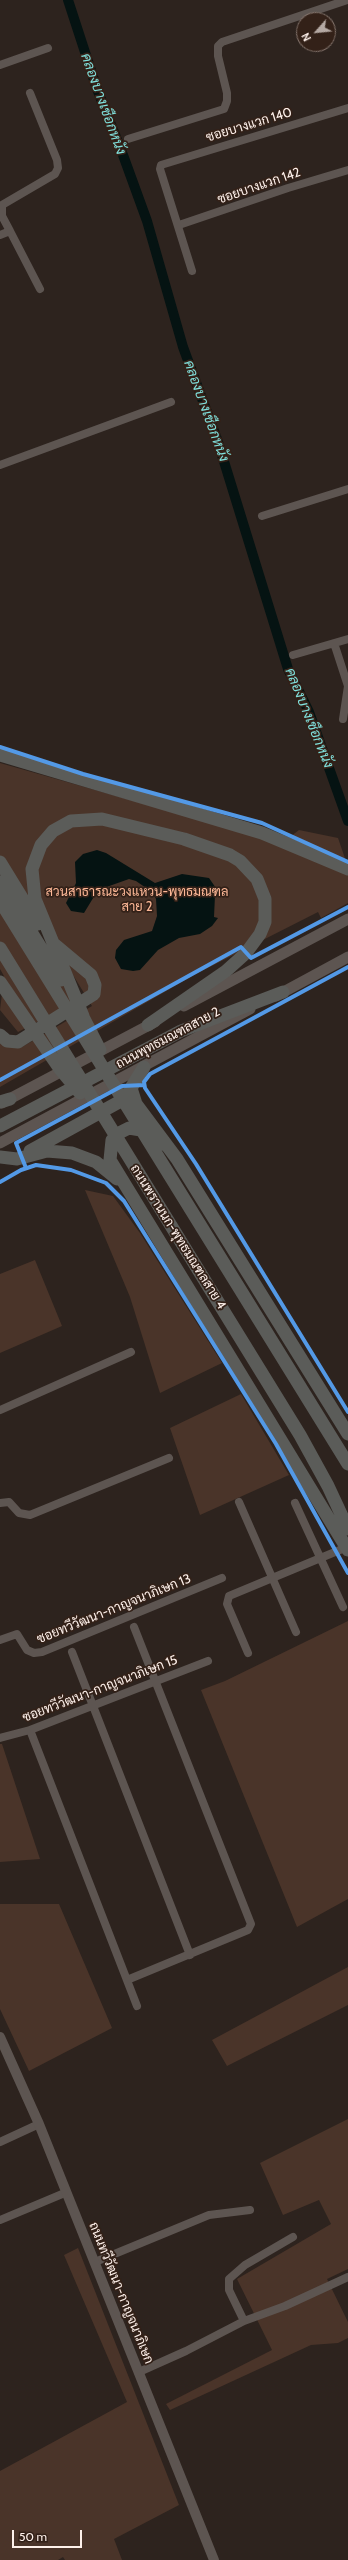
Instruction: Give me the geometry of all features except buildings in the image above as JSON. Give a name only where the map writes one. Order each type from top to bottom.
[{"type":"main road","points":[[0,755],[257,831],[348,869]]},
{"type":"main road","points":[[83,1016],[33,891],[31,876],[33,862],[46,838],[61,825],[71,821],[102,819],[184,839],[220,850],[240,861],[257,879],[262,889],[266,910],[260,934],[236,962],[148,1025]]},
{"type":"main road","points":[[0,862],[48,938],[86,969],[95,985],[91,998],[24,1039],[12,1042],[0,1035]]},
{"type":"main road","points":[[0,882],[83,1016],[97,1042],[115,1087]]},
{"type":"main road","name":"ถนนพรานนก-พุทธมณฑลสาย 4","points":[[0,901],[348,1464]]},
{"type":"main road","name":"ถนนพุทธมณฑลสาย 2","points":[[3,1102],[348,918]]},
{"type":"main road","name":"ถนนพรานนก-พุทธมณฑลสาย 4","points":[[1,950],[312,1455],[348,1529]]},
{"type":"main road","name":"ถนนพุทธมณฑลสาย 2","points":[[0,1143],[348,957]]},
{"type":"main road","points":[[0,982],[60,1069],[108,1124]]},
{"type":"main road","points":[[0,1126],[196,1024],[283,992]]},
{"type":"main road","points":[[17,1159],[119,1102],[131,1088],[144,1067]]},
{"type":"main road","points":[[131,1088],[136,1104],[167,1146],[348,1434]]},
{"type":"main road","points":[[167,1146],[151,1133],[136,1127],[122,1131],[112,1140],[110,1151],[112,1164],[347,1549]]},
{"type":"main road","points":[[0,1157],[17,1159],[47,1151],[64,1151],[80,1155],[108,1171],[137,1204]]},
{"type":"street","points":[[128,139],[224,109],[227,101],[227,93],[218,56],[218,46],[222,42],[347,0]]},
{"type":"street","points":[[0,65],[48,48]]},
{"type":"street","points":[[30,93],[57,160],[58,168],[55,174],[2,206],[2,216],[40,289]]},
{"type":"street","name":"ซอยบางแวก 140","points":[[179,225],[160,169],[165,163],[348,108]]},
{"type":"street","name":"ซอยบางแวก 142","points":[[179,225],[288,188],[348,170]]},
{"type":"street","points":[[179,225],[192,271]]},
{"type":"street","points":[[0,235],[10,231]]},
{"type":"street","points":[[0,465],[171,402]]},
{"type":"street","points":[[262,516],[348,489]]},
{"type":"street","points":[[293,655],[348,639]]},
{"type":"street","points":[[334,643],[348,686],[343,719]]},
{"type":"street","points":[[0,1410],[131,1352]]},
{"type":"street","points":[[0,1502],[9,1502],[19,1513],[30,1515],[169,1458]]},
{"type":"street","points":[[240,1502],[271,1577],[296,1632]]},
{"type":"street","points":[[295,1503],[343,1607]]},
{"type":"street","points":[[248,1653],[227,1600],[234,1593],[271,1577],[347,1549]]},
{"type":"street","name":"ซอยทวีวัฒนา-กาญจนาภิเษก 13","points":[[0,1640],[17,1634],[27,1650],[42,1652],[222,1578]]},
{"type":"street","points":[[127,1980],[248,1930],[251,1924],[134,1627]]},
{"type":"street","points":[[72,1652],[190,1955]]},
{"type":"street","name":"ซอยทวีวัฒนา-กาญจนาภิเษก 15","points":[[0,1738],[30,1730],[208,1661]]},
{"type":"street","points":[[30,1730],[137,2006]]},
{"type":"street","name":"ถนนทวีวัฒนา-กาญจนาภิเษก","points":[[0,2037],[40,2124],[214,2560]]},
{"type":"street","points":[[0,2142],[40,2124]]},
{"type":"street","points":[[0,2220],[66,2192]]},
{"type":"street","points":[[95,2262],[209,2215],[250,2210]]},
{"type":"street","points":[[244,2321],[229,2290],[229,2279],[245,2266],[293,2237]]},
{"type":"street","points":[[139,2372],[192,2348],[244,2321],[286,2306],[348,2277]]},
{"type":"green space","name":"สวนสาธารณะวงแหวน-พุทธมณฑล สาย 2","points":[[0,763],[282,843],[299,830],[338,838],[348,867],[348,903],[321,918],[318,912],[194,975],[0,1087],[0,1041],[22,1047],[92,1006],[0,856]]},
{"type":"green space","name":"สวนสาธารณะวงแหวน-พุทธมณฑล สาย 2","points":[[0,889],[84,998],[18,1032],[0,1010],[4,976],[0,969]]},
{"type":"green space","points":[[85,1190],[113,1196],[140,1233],[222,1363],[160,1393],[130,1297]]},
{"type":"green space","points":[[35,1260],[62,1326],[0,1353],[0,1274]]},
{"type":"green space","points":[[241,1394],[289,1475],[200,1515],[170,1428]]},
{"type":"green space","points":[[348,1621],[348,1899],[297,1927],[201,1690],[225,1681]]},
{"type":"green space","points":[[0,1744],[2,1744],[40,1859],[0,1862]]},
{"type":"green space","points":[[0,1904],[59,1904],[112,2028],[29,2071],[0,2009]]},
{"type":"green space","points":[[348,1967],[348,2005],[227,2066],[212,2040]]},
{"type":"green space","points":[[348,2119],[348,2269],[327,2279],[348,2322],[348,2338],[338,2343],[311,2345],[170,2410],[166,2404],[272,2350],[237,2279],[331,2224],[319,2200],[283,2215],[260,2163]]},
{"type":"green space","points":[[78,2248],[179,2505],[114,2539],[122,2560],[65,2560],[63,2557],[58,2560],[0,2560],[0,2471],[127,2402],[64,2255]]},
{"type":"shaded area","points":[[97,850],[106,853],[155,883],[182,874],[209,878],[219,895],[215,895],[214,917],[218,918],[212,926],[200,934],[179,938],[158,950],[140,970],[133,971],[121,969],[115,958],[116,950],[124,940],[152,931],[157,916],[156,899],[152,892],[136,881],[129,879],[98,890],[84,913],[71,911],[66,903],[76,883],[75,862],[83,854]]},
{"type":"waterway","name":"คลองบางเชือกหนัง","points":[[68,0],[97,89],[147,221],[183,347],[218,442],[288,669],[309,712],[348,821]]},
{"type":"cycle path","points":[[0,747],[83,774],[262,823],[348,862]]},
{"type":"cycle path","points":[[0,1080],[241,947],[251,958],[348,907]]},
{"type":"cycle path","points":[[348,967],[150,1074],[144,1082],[145,1088],[196,1164],[348,1412]]},
{"type":"cycle path","points":[[26,1168],[16,1143],[122,1086],[144,1085]]},
{"type":"cycle path","points":[[0,1182],[21,1170],[36,1165],[71,1170],[106,1183],[124,1201],[276,1444],[348,1573]]}]
